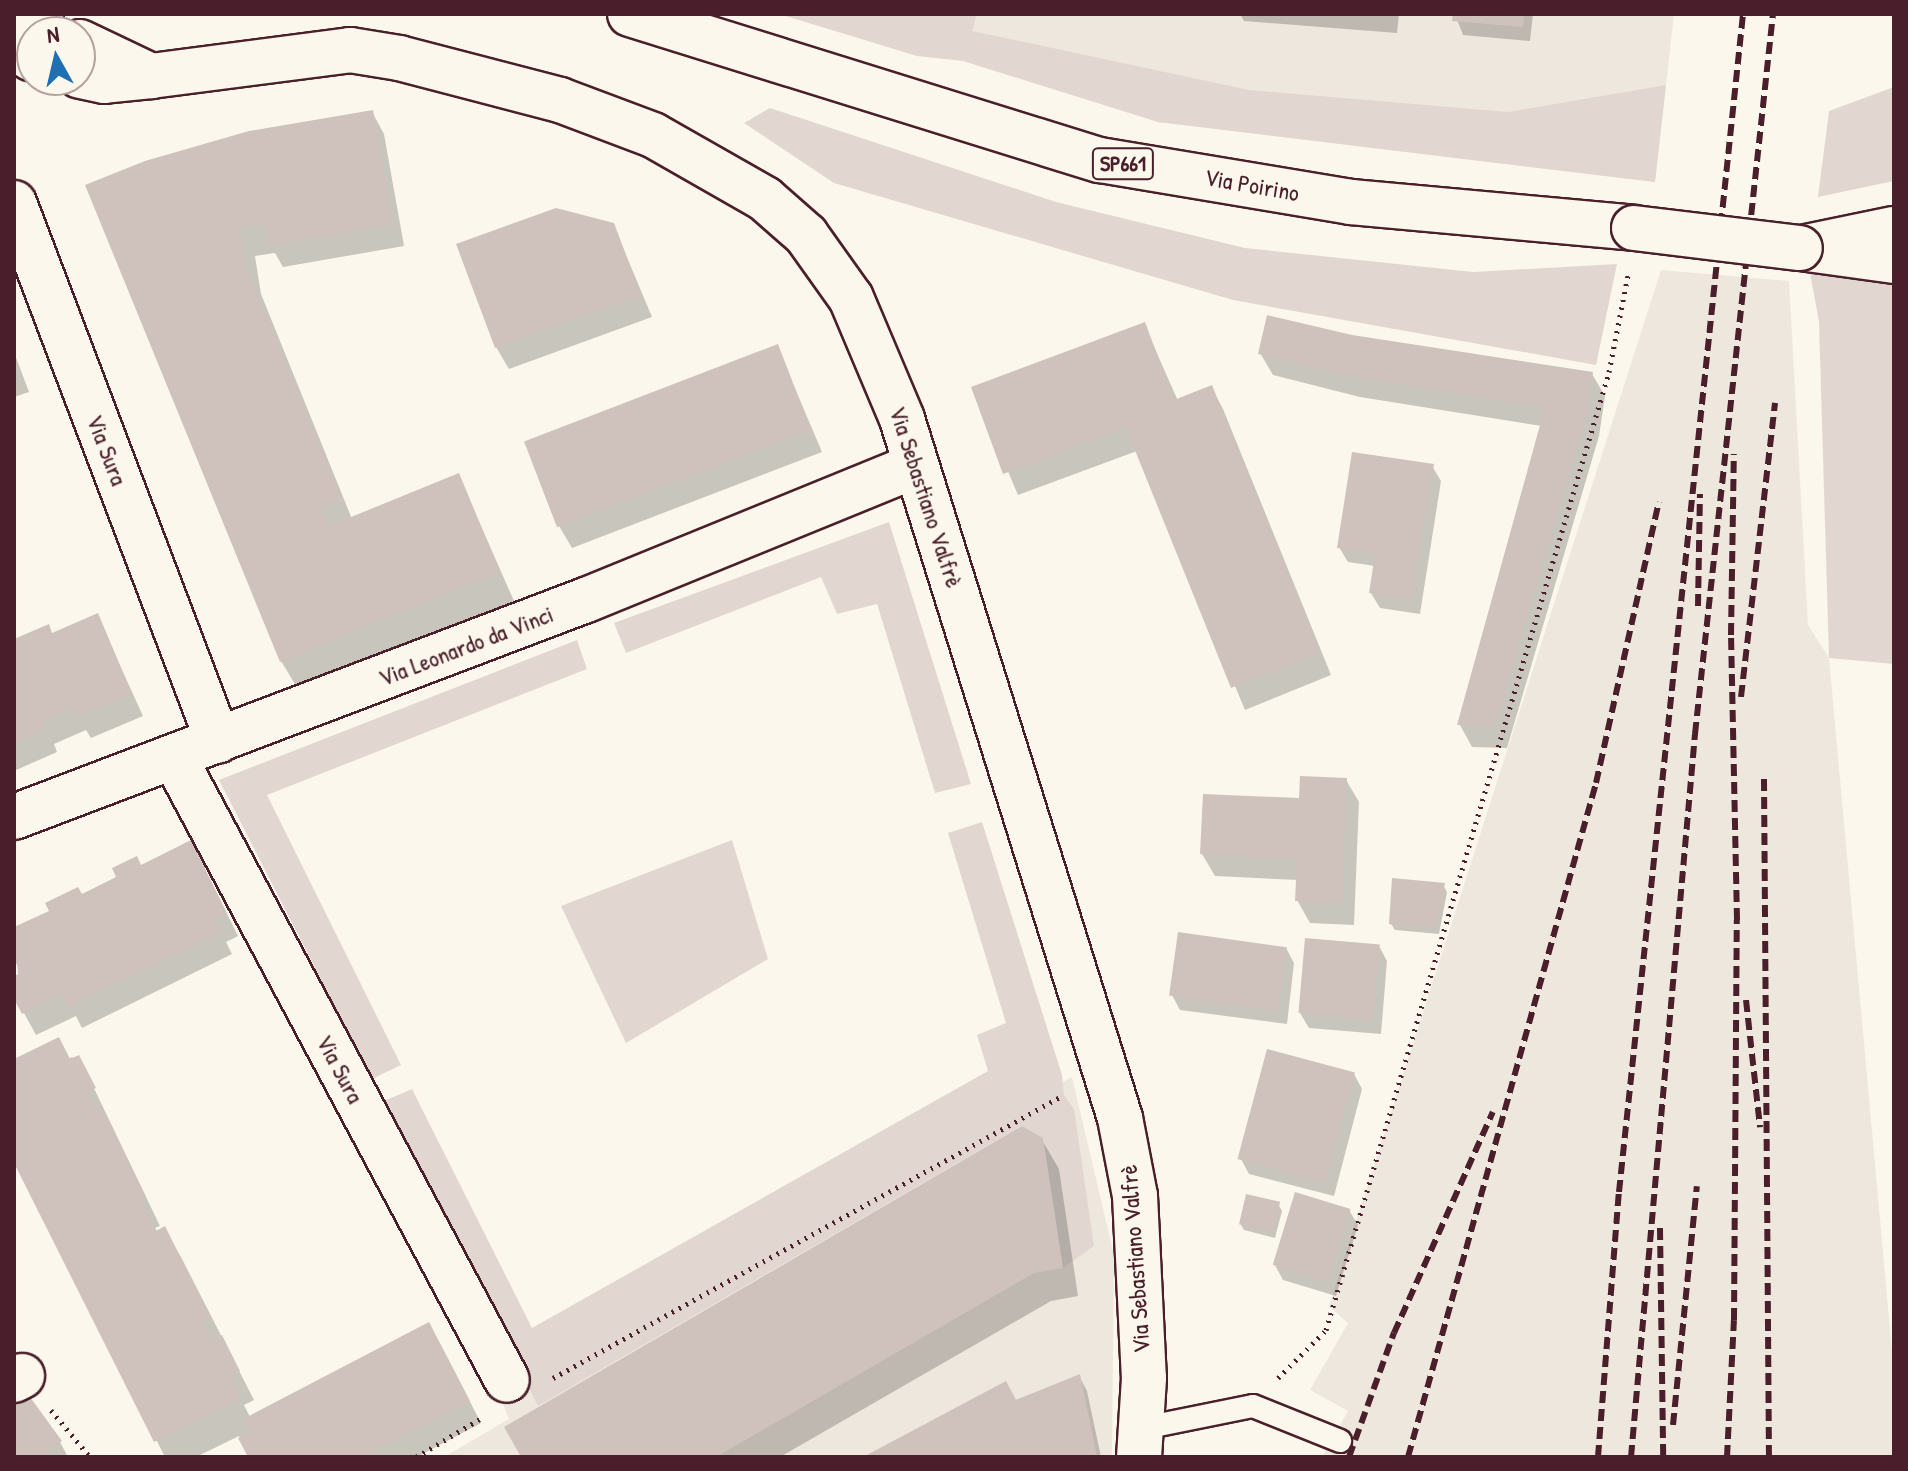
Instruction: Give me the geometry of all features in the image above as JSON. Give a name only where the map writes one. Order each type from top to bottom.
[{"type":"street","points":[[14,34],[31,27],[43,14]]},
{"type":"street","name":"Via Poirino","points":[[630,14],[1100,160],[1351,202],[1632,243],[1800,248],[1894,261]]},
{"type":"street","points":[[96,50],[151,76]]},
{"type":"street","name":"Via Sebastiano Valfrè","points":[[96,79],[151,76],[350,50],[399,58],[560,100],[695,155],[765,199],[806,235],[851,298],[872,337],[1106,1074],[1135,1196],[1141,1442]]},
{"type":"street","name":"Via Sura","points":[[14,203],[218,741]]},
{"type":"street","points":[[1800,248],[1894,229]]},
{"type":"street","name":"Via Leonardo da Vinci","points":[[14,817],[586,600],[915,466]]},
{"type":"street","name":"Via Sura","points":[[174,757],[510,1390]]},
{"type":"lane","points":[[1141,1442],[1253,1406],[1340,1441]]},
{"type":"path","points":[[1253,1406],[1326,1330],[1609,372],[1632,243]]},
{"type":"path","points":[[416,1457],[510,1390],[1002,1126],[1106,1074]]},
{"type":"path","points":[[18,1378],[90,1457]]},
{"type":"shaded area","points":[[779,14],[977,14],[972,31],[1249,90],[1508,112],[1666,85],[1655,182],[1158,122],[963,61],[917,56]]},
{"type":"shaded area","points":[[977,14],[1674,14],[1655,182],[1158,122],[971,31]]},
{"type":"shaded area","points":[[1894,87],[1894,181],[1818,197],[1829,111]]},
{"type":"shaded area","points":[[770,108],[1056,202],[1245,248],[1473,272],[1617,264],[1596,365],[1233,300],[834,183],[744,123]]},
{"type":"shaded area","points":[[1661,270],[1789,281],[1808,625],[1829,658],[1894,1373],[1894,1457],[1322,1457],[1348,1411],[1310,1390],[1348,1323],[1329,1306]]},
{"type":"shaded area","points":[[1810,273],[1894,285],[1894,664],[1829,658],[1819,322]]},
{"type":"shaded area","points":[[889,522],[971,784],[935,793],[877,604],[837,614],[821,577],[626,653],[614,623]]},
{"type":"shaded area","points":[[577,640],[587,669],[267,795],[401,1065],[372,1079],[219,780]]},
{"type":"shaded area","points":[[982,822],[1062,1075],[1064,1095],[1074,1109],[1094,1246],[1063,1268],[1043,1138],[1021,1126],[538,1406],[384,1101],[412,1089],[532,1328],[988,1071],[977,1035],[1006,1023],[948,833]]},
{"type":"shaded area","points":[[732,840],[768,959],[626,1043],[561,906]]},
{"type":"shaded area","points":[[1072,1077],[1114,1255],[1112,1457],[444,1457],[509,1419],[498,1391]]},
{"type":"building","points":[[1453,14],[1524,14],[1523,27],[1452,21]]},
{"type":"building","points":[[373,110],[393,224],[269,246],[265,224],[240,228],[245,264],[342,500],[322,508],[329,526],[459,473],[500,572],[280,662],[85,185],[145,161],[249,131]]},
{"type":"building","points":[[556,208],[614,223],[641,295],[495,348],[456,244]]},
{"type":"building","points":[[1267,315],[1352,335],[1593,372],[1587,413],[1495,726],[1457,725],[1545,407],[1346,375],[1258,354]]},
{"type":"building","points":[[1145,322],[1174,400],[1212,385],[1320,653],[1231,688],[1126,428],[1003,474],[971,387]]},
{"type":"building","points":[[778,344],[811,430],[557,527],[524,441]]},
{"type":"building","points":[[1352,452],[1434,464],[1412,600],[1369,593],[1375,554],[1337,548]]},
{"type":"building","points":[[98,613],[132,694],[77,717],[73,709],[43,721],[46,730],[14,743],[14,639],[49,624],[52,633]]},
{"type":"building","points":[[1300,776],[1347,778],[1342,903],[1295,901],[1297,859],[1200,854],[1203,794],[1299,798]]},
{"type":"building","points":[[191,840],[227,914],[215,919],[222,932],[68,1007],[62,994],[22,1014],[14,999],[18,972],[14,927],[49,911],[45,903],[78,887],[82,894],[116,877],[112,868],[137,856],[141,865]]},
{"type":"building","points":[[1392,878],[1445,883],[1436,927],[1389,924]]},
{"type":"building","points":[[1178,932],[1287,947],[1278,1011],[1169,995]]},
{"type":"building","points":[[1305,938],[1380,945],[1373,1019],[1298,1013]]},
{"type":"building","points":[[59,1037],[70,1059],[79,1055],[96,1088],[87,1092],[95,1108],[101,1105],[146,1197],[141,1199],[156,1231],[165,1226],[211,1319],[203,1322],[212,1341],[222,1335],[240,1371],[230,1376],[241,1398],[154,1442],[14,1163],[14,1059]]},
{"type":"building","points":[[1267,1049],[1355,1073],[1325,1183],[1237,1159]]},
{"type":"building","points":[[1022,1126],[1043,1138],[1063,1268],[1034,1273],[716,1457],[521,1457],[504,1427]]},
{"type":"building","points":[[1295,1192],[1350,1209],[1328,1282],[1273,1265]]},
{"type":"building","points":[[1246,1194],[1280,1202],[1273,1232],[1239,1224]]},
{"type":"building","points":[[429,1322],[470,1401],[362,1457],[248,1457],[238,1438],[250,1432],[243,1419]]},
{"type":"building","points":[[1080,1374],[1097,1457],[863,1457],[1006,1381],[1016,1400]]},
{"type":"building","points":[[22,1386],[62,1441],[39,1457],[14,1457],[14,1392]]},
{"type":"railway","points":[[1598,1457],[1619,1192],[1743,14]]},
{"type":"railway","points":[[1631,1457],[1695,734],[1773,14]]},
{"type":"railway","points":[[1741,697],[1775,403]]},
{"type":"railway","points":[[1727,1457],[1734,1320],[1737,920],[1731,635],[1734,454]]},
{"type":"railway","points":[[1698,606],[1700,494]]},
{"type":"railway","points":[[1408,1457],[1596,783],[1659,502]]},
{"type":"railway","points":[[1764,779],[1769,1457]]},
{"type":"railway","points":[[1746,1000],[1760,1127]]},
{"type":"railway","points":[[1349,1457],[1394,1333],[1493,1112]]},
{"type":"railway","points":[[1673,1425],[1697,1186]]},
{"type":"railway","points":[[1660,1228],[1663,1457]]}]
